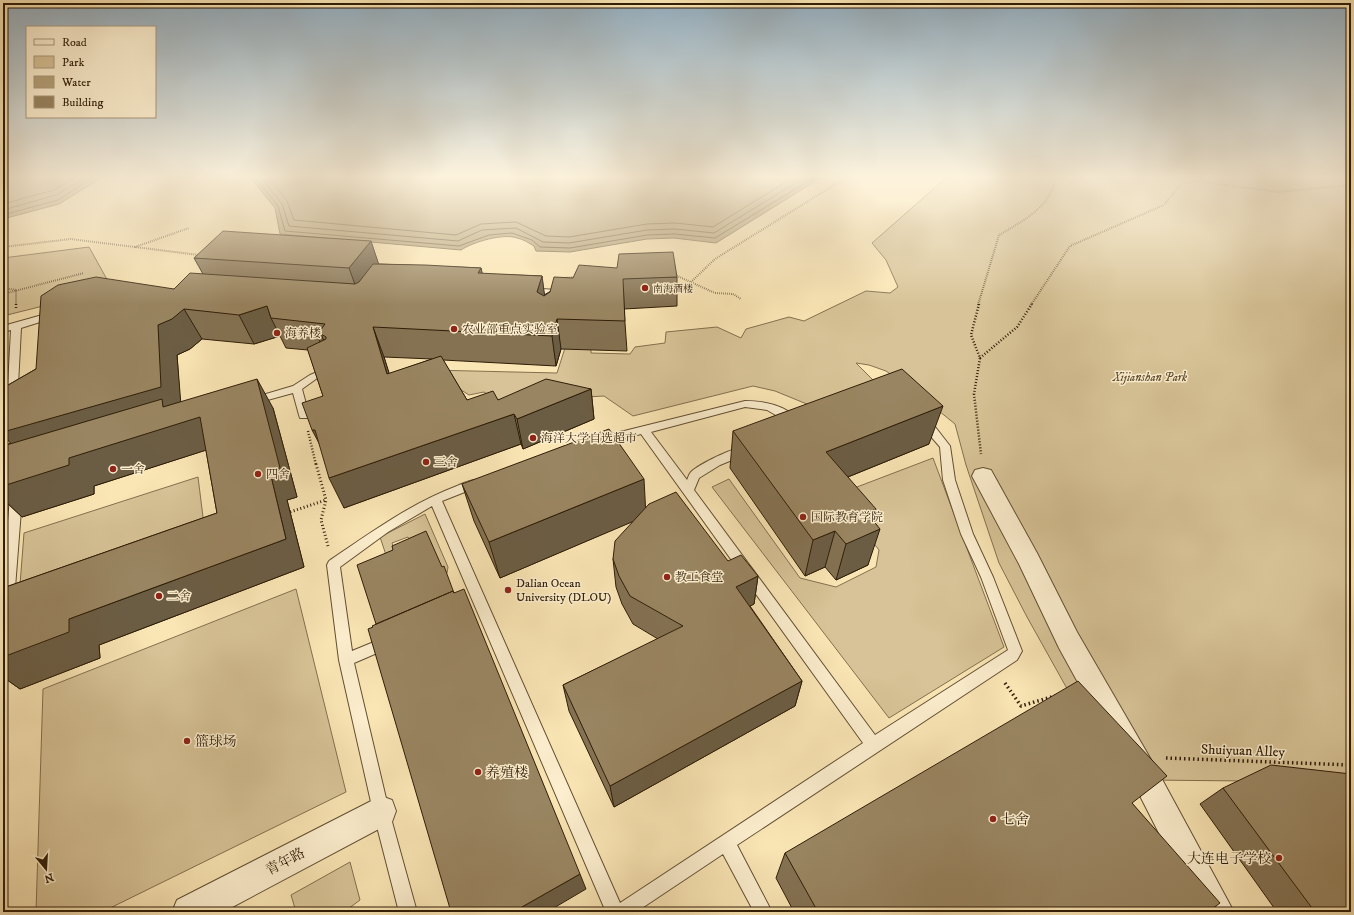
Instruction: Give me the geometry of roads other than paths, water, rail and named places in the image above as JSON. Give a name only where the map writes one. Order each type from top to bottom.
[{"type":"street","points":[[983,476],[1029,560],[1068,640],[1134,757],[1217,912]]},
{"type":"street","name":"青年路","points":[[189,912],[381,811]]},
{"type":"lane","points":[[516,291],[556,293],[552,307]]},
{"type":"lane","points":[[3,329],[59,313]]},
{"type":"lane","points":[[3,417],[12,404],[16,326]]},
{"type":"lane","points":[[244,404],[297,388],[312,377],[333,368]]},
{"type":"lane","points":[[297,388],[304,415]]},
{"type":"lane","points":[[585,445],[744,404],[764,404],[783,412],[804,425],[786,432]]},
{"type":"lane","points":[[621,912],[873,745],[1012,656],[1016,651],[987,577],[967,534],[949,480],[944,446],[917,411]]},
{"type":"lane","points":[[643,429],[873,745]]},
{"type":"lane","points":[[688,490],[695,475],[716,462],[758,444]]},
{"type":"lane","points":[[408,912],[381,811],[346,660],[333,565],[384,529],[435,499],[487,478]]},
{"type":"lane","points":[[7,612],[17,487]]},
{"type":"lane","points":[[435,499],[615,912]]},
{"type":"lane","points":[[466,608],[480,602]]},
{"type":"lane","points":[[346,660],[396,638]]},
{"type":"lane","points":[[726,842],[763,912]]},
{"type":"water","points":[[277,220],[753,220],[716,243],[674,238],[647,239],[570,252],[536,251],[534,246],[528,242],[511,237],[496,237],[488,239],[461,250],[280,234]]},
{"type":"place","name":"南海酒楼","points":[[645,288]]},
{"type":"place","name":"农业部重点实验室","points":[[454,329]]},
{"type":"place","name":"海养楼","points":[[277,333]]},
{"type":"place","name":"海洋大学自选超市","points":[[533,438]]},
{"type":"place","name":"三舍","points":[[426,462]]},
{"type":"place","name":"一舍","points":[[113,469]]},
{"type":"place","name":"四舍","points":[[258,474]]},
{"type":"place","name":"国际教育学院","points":[[803,517]]},
{"type":"place","name":"教工食堂","points":[[667,577]]},
{"type":"place","name":"Dalian Ocean University (DLOU)","points":[[508,590]]},
{"type":"place","name":"二舍","points":[[159,596]]},
{"type":"place","name":"篮球场","points":[[187,741]]},
{"type":"place","name":"养殖楼","points":[[478,772]]},
{"type":"place","name":"七舍","points":[[993,819]]},
{"type":"place","name":"大连电子学校","points":[[1279,858]]},
{"type":"park label","name":"Xijianshan Park","points":[[1150,377]]}]
